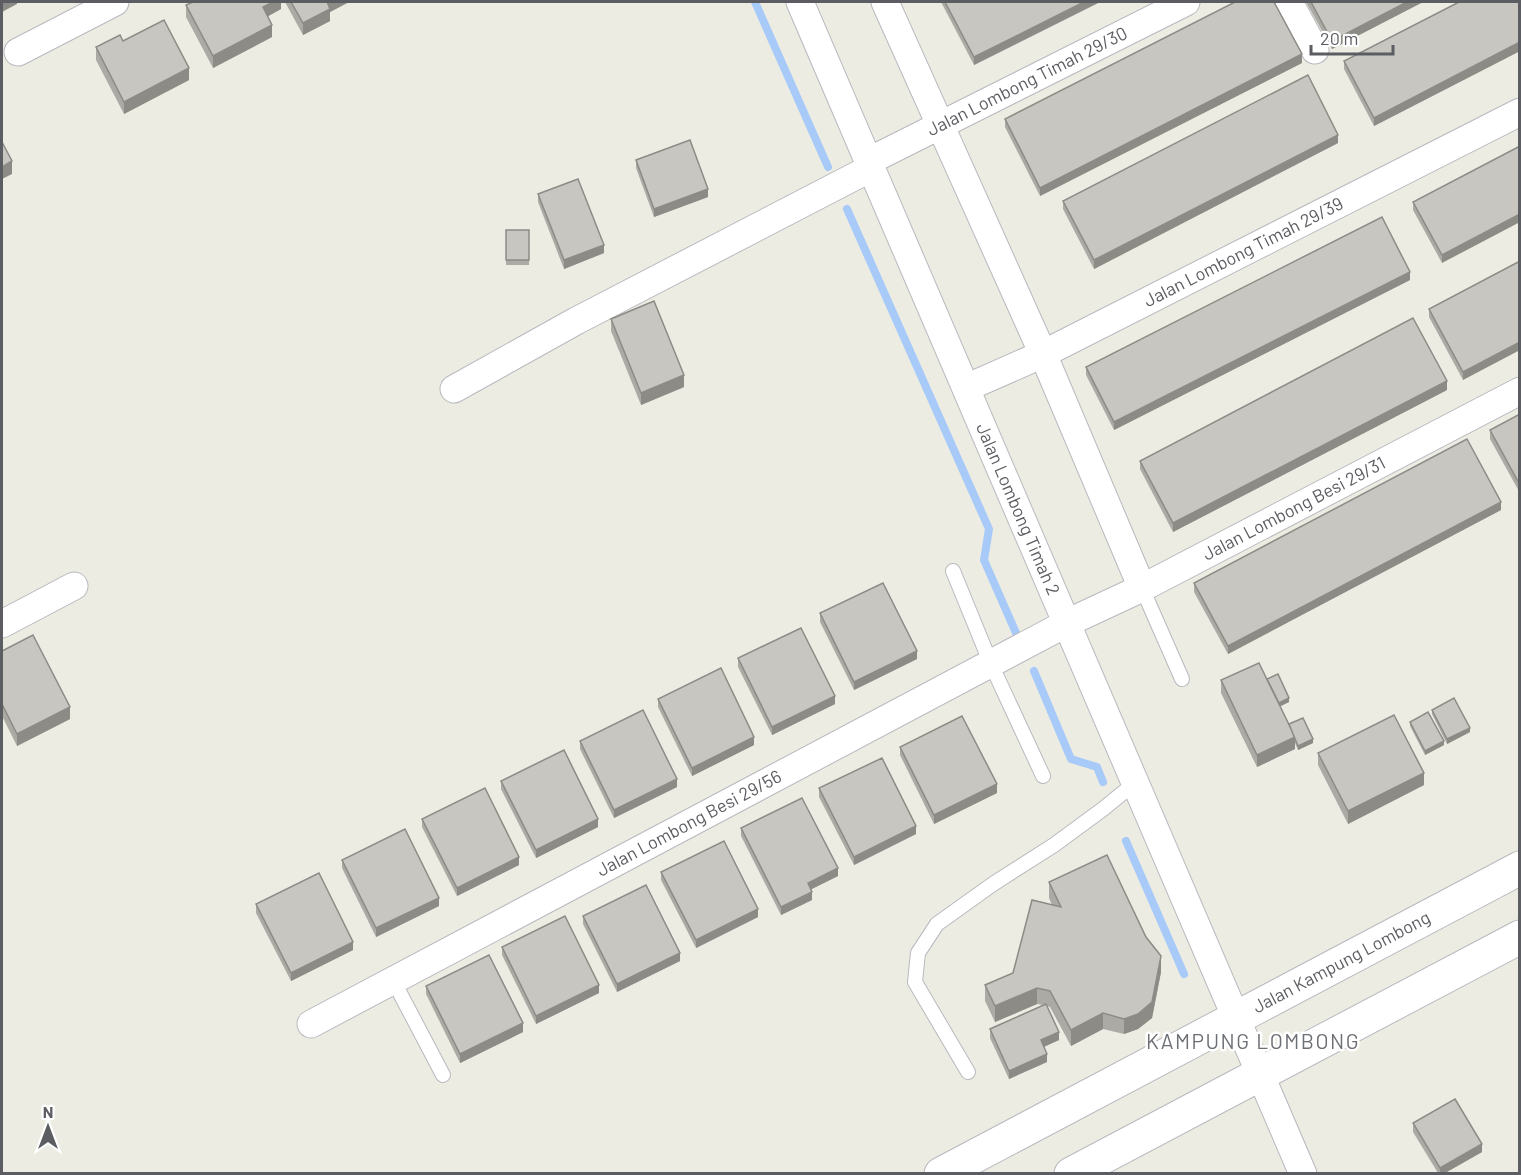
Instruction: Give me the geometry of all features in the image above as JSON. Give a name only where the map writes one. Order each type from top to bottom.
[{"type":"street","points":[[18,52],[114,2]]},
{"type":"street","name":"Jalan Lombong Timah 2","points":[[800,2],[1303,1173]]},
{"type":"street","points":[[885,2],[1043,354],[1142,588]]},
{"type":"street","name":"Jalan Lombong Timah 29/30","points":[[454,389],[576,321],[941,126],[1186,2]]},
{"type":"street","points":[[1289,2],[1315,50]]},
{"type":"street","name":"Jalan Lombong Timah 29/39","points":[[966,388],[1043,354],[1520,112]]},
{"type":"street","name":"Jalan Lombong Besi 29/31","points":[[1066,623],[1142,588],[1520,391]]},
{"type":"street","points":[[2,624],[74,586]]},
{"type":"street","name":"Jalan Lombong Besi 29/56","points":[[311,1023],[1066,623]]},
{"type":"street","name":"Jalan Kampung Lombong","points":[[941,1173],[1520,868]]},
{"type":"street","points":[[1071,1173],[1520,937]]},
{"type":"lane","points":[[953,571],[991,664],[1043,776]]},
{"type":"lane","points":[[1142,588],[1182,679]]},
{"type":"lane","points":[[968,1072],[915,982],[918,953],[937,924],[993,884],[1054,845],[1135,783]]},
{"type":"lane","points":[[393,980],[443,1075]]},
{"type":"building","points":[[193,2],[273,2],[263,7],[272,25],[213,56],[186,5]]},
{"type":"building","points":[[291,2],[327,2],[330,9],[303,23]]},
{"type":"building","points":[[945,2],[1084,2],[974,57]]},
{"type":"building","points":[[1235,2],[1274,2],[1302,54],[1040,188],[1005,119]]},
{"type":"building","points":[[1311,2],[1407,2],[1332,41]]},
{"type":"building","points":[[1459,2],[1520,2],[1520,42],[1374,118],[1344,61]]},
{"type":"building","points":[[164,20],[189,68],[124,102],[96,47],[120,35],[123,41]]},
{"type":"building","points":[[1308,75],[1338,135],[1094,260],[1063,201]]},
{"type":"building","points":[[690,140],[708,189],[654,209],[636,160]]},
{"type":"building","points":[[2,142],[12,161],[2,167]]},
{"type":"building","points":[[1520,146],[1520,214],[1442,255],[1413,202]]},
{"type":"building","points":[[578,179],[604,245],[564,260],[538,194]]},
{"type":"building","points":[[1382,217],[1410,272],[1114,422],[1086,367]]},
{"type":"building","points":[[506,230],[529,230],[529,260],[506,260]]},
{"type":"building","points":[[1520,261],[1520,342],[1463,372],[1429,309]]},
{"type":"building","points":[[654,301],[684,375],[641,393],[611,319]]},
{"type":"building","points":[[1413,318],[1447,381],[1173,523],[1140,461]]},
{"type":"building","points":[[1520,414],[1520,485],[1490,430]]},
{"type":"building","points":[[1467,439],[1501,502],[1228,646],[1194,583]]},
{"type":"building","points":[[883,583],[917,651],[854,682],[820,613]]},
{"type":"building","points":[[801,628],[835,696],[772,727],[738,658]]},
{"type":"building","points":[[33,635],[70,707],[17,734],[2,704],[2,651]]},
{"type":"building","points":[[1259,663],[1295,737],[1257,755],[1221,680]]},
{"type":"building","points":[[721,668],[754,737],[692,768],[658,699]]},
{"type":"building","points":[[1278,674],[1289,698],[1279,703],[1267,679]]},
{"type":"building","points":[[1454,698],[1470,728],[1447,739],[1432,710]]},
{"type":"building","points":[[643,710],[677,779],[614,810],[580,741]]},
{"type":"building","points":[[1428,712],[1444,741],[1425,751],[1410,722]]},
{"type":"building","points":[[1394,715],[1424,773],[1348,811],[1318,753]]},
{"type":"building","points":[[962,716],[997,784],[934,815],[900,747]]},
{"type":"building","points":[[1303,718],[1313,739],[1298,746],[1289,724]]},
{"type":"building","points":[[564,750],[598,819],[536,850],[501,781]]},
{"type":"building","points":[[882,758],[916,826],[854,857],[819,788]]},
{"type":"building","points":[[485,788],[519,857],[457,888],[422,819]]},
{"type":"building","points":[[802,798],[838,868],[808,883],[812,892],[781,907],[741,828]]},
{"type":"building","points":[[405,829],[439,898],[376,928],[342,860]]},
{"type":"building","points":[[724,841],[758,909],[696,940],[661,872]]},
{"type":"building","points":[[1107,855],[1146,937],[1161,956],[1152,1002],[1138,1014],[1124,1019],[1103,1013],[1071,1030],[1050,991],[1037,988],[995,1006],[985,985],[1013,973],[1032,900],[1061,907],[1049,882]]},
{"type":"building","points":[[319,873],[353,942],[291,973],[256,904]]},
{"type":"building","points":[[646,885],[680,953],[617,984],[583,916]]},
{"type":"building","points":[[565,916],[599,985],[536,1016],[502,947]]},
{"type":"building","points":[[489,955],[523,1023],[460,1054],[426,986]]},
{"type":"building","points":[[1046,1004],[1059,1032],[1041,1040],[1047,1054],[1009,1071],[990,1029]]},
{"type":"building","points":[[1455,1099],[1482,1144],[1440,1168],[1413,1123]]},
{"type":"waterway","points":[[755,2],[828,167]]},
{"type":"waterway","points":[[847,209],[989,529],[984,560],[1016,633]]},
{"type":"waterway","points":[[1034,671],[1071,759],[1097,767],[1103,782]]},
{"type":"waterway","points":[[1126,841],[1184,974]]},
{"type":"district","name":"KAMPUNG LOMBONG","points":[[1253,1042]]}]
